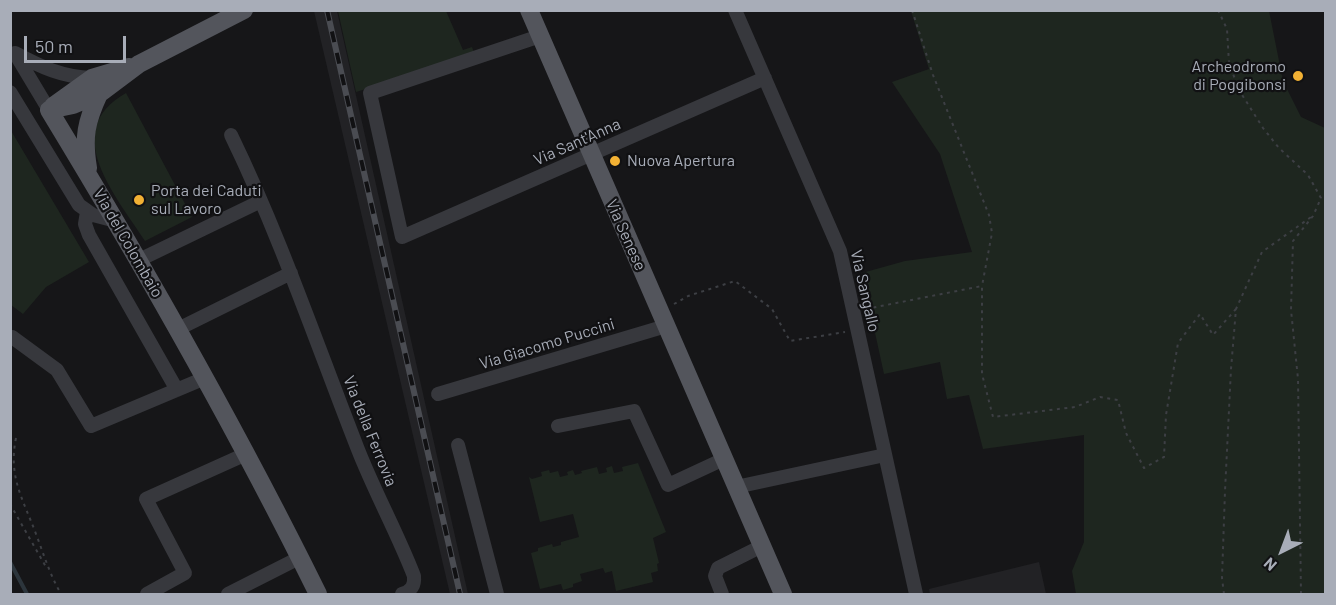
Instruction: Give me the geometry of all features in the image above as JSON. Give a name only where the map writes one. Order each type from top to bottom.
[{"type":"main road","points":[[49,110],[73,105],[99,94],[139,64],[244,10]]},
{"type":"main road","name":"Via Senese","points":[[529,10],[783,594]]},
{"type":"main road","points":[[49,110],[92,78],[139,64]]},
{"type":"main road","points":[[90,178],[85,146],[86,128],[99,94]]},
{"type":"main road","name":"Via del Colombaio","points":[[49,110],[178,329],[318,594]]},
{"type":"street","name":"Via Sangallo","points":[[735,10],[838,245],[916,594]]},
{"type":"street","name":"Via Sant'Anna","points":[[540,36],[370,93],[402,237],[765,78]]},
{"type":"street","points":[[13,49],[56,73],[92,78]]},
{"type":"street","points":[[13,49],[49,110]]},
{"type":"street","points":[[10,92],[75,198],[87,212],[116,221]]},
{"type":"street","name":"Via della Ferrovia","points":[[231,135],[291,273],[357,446],[414,576],[411,590],[402,594]]},
{"type":"street","points":[[139,260],[261,201]]},
{"type":"street","points":[[87,212],[85,224],[89,235],[177,390]]},
{"type":"street","points":[[178,329],[291,273]]},
{"type":"street","name":"Via Giacomo Puccini","points":[[438,394],[663,319]]},
{"type":"street","points":[[12,337],[57,370],[92,426],[205,378]]},
{"type":"street","points":[[558,426],[634,411],[668,485],[724,459]]},
{"type":"street","points":[[458,445],[497,594]]},
{"type":"street","points":[[147,594],[185,573],[146,500],[246,454]]},
{"type":"street","points":[[736,487],[885,455]]},
{"type":"street","points":[[722,594],[715,576],[718,568],[762,546]]},
{"type":"street","points":[[228,594],[299,558]]},
{"type":"path","points":[[912,10],[933,75],[989,214],[992,233],[982,286],[982,374],[993,417],[1075,408],[1100,397],[1118,400],[1126,432],[1144,468],[1164,457],[1166,415],[1178,343],[1200,314],[1213,335],[1236,309],[1262,252],[1313,216]]},
{"type":"path","points":[[1218,10],[1227,29],[1229,63],[1239,90],[1263,128],[1279,148],[1308,175],[1321,198],[1313,216],[1293,242],[1291,310],[1298,379],[1301,594]]},
{"type":"path","points":[[663,319],[688,296],[735,281],[772,309],[790,341],[857,329]]},
{"type":"path","points":[[853,312],[982,286]]},
{"type":"path","points":[[1224,594],[1222,578],[1225,502],[1236,309]]},
{"type":"path","points":[[16,438],[15,482],[49,573]]},
{"type":"path","points":[[10,504],[61,594]]},
{"type":"shaded area","points":[[314,11],[337,11],[468,594],[450,594]]},
{"type":"shaded area","points":[[338,11],[446,11],[463,50],[472,47],[475,55],[356,92]]},
{"type":"shaded area","points":[[911,11],[1269,11],[1283,81],[1301,117],[1325,128],[1325,594],[1076,594],[1072,571],[1084,542],[1084,435],[983,449],[969,395],[947,399],[940,362],[884,374],[862,273],[905,261],[972,252],[940,154],[892,82],[929,69]]},
{"type":"shaded area","points":[[126,93],[192,217],[145,241],[109,185],[100,165],[95,145],[96,126],[106,108]]},
{"type":"shaded area","points":[[10,129],[89,262],[46,287],[23,314],[11,305]]},
{"type":"shaded area","points":[[638,463],[666,532],[653,538],[659,563],[657,564],[658,571],[651,573],[653,582],[616,591],[612,571],[605,573],[603,568],[580,574],[582,581],[573,584],[573,587],[563,590],[561,584],[540,589],[531,553],[538,551],[538,548],[552,544],[553,547],[561,545],[561,542],[579,537],[573,514],[540,522],[529,477],[532,479],[542,476],[541,472],[549,470],[550,473],[558,471],[560,477],[568,475],[567,472],[573,470],[575,475],[597,467],[599,474],[607,472],[606,468],[612,466],[614,473],[623,471],[622,467]]},
{"type":"shaded area","points":[[1039,562],[1046,594],[930,594],[929,589]]},
{"type":"waterway","points":[[10,562],[27,594]]},
{"type":"railway","points":[[327,10],[460,594]]},
{"type":"place","name":"Archeodromo di Poggibonsi","points":[[1298,76]]},
{"type":"place","name":"Nuova Apertura","points":[[615,161]]},
{"type":"place","name":"Porta dei Caduti sul Lavoro","points":[[139,200]]}]
